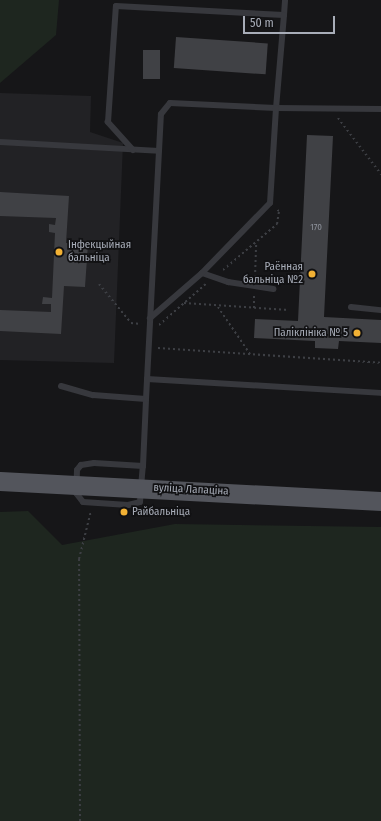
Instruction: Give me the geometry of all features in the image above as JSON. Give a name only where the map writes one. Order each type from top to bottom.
[{"type":"main road","name":"вуліца Лапаціна","points":[[0,481],[76,486],[141,487],[381,501]]},
{"type":"lane","points":[[150,321],[202,273],[270,203],[285,0]]},
{"type":"lane","points":[[133,150],[108,122],[116,3],[284,15]]},
{"type":"lane","points":[[142,466],[94,463],[81,465],[77,470],[76,493],[83,502],[128,505],[140,502],[146,399],[161,114],[170,103],[276,108],[381,109]]},
{"type":"lane","points":[[0,142],[159,151]]},
{"type":"lane","points":[[202,273],[228,282],[273,289]]},
{"type":"lane","points":[[351,307],[381,310]]},
{"type":"lane","points":[[147,379],[381,393]]},
{"type":"lane","points":[[61,386],[93,395],[146,399]]},
{"type":"path","points":[[331,108],[381,174]]},
{"type":"path","points":[[254,308],[256,242]]},
{"type":"path","points":[[99,284],[131,323],[150,321]]},
{"type":"path","points":[[184,303],[289,310]]},
{"type":"path","points":[[218,306],[250,354]]},
{"type":"path","points":[[156,348],[381,363]]},
{"type":"path","points":[[80,821],[79,559],[94,502]]},
{"type":"shaded area","points":[[0,0],[59,0],[56,35],[0,83]]},
{"type":"shaded area","name":"Інфекцыйная бальніца","points":[[0,93],[91,96],[90,132],[123,143],[114,363],[0,360]]},
{"type":"shaded area","points":[[28,511],[62,545],[175,524],[381,527],[381,821],[0,821],[0,512]]},
{"type":"building","points":[[176,37],[268,43],[266,74],[174,68]]},
{"type":"building","points":[[143,50],[160,50],[160,79],[143,79]]},
{"type":"building","points":[[307,135],[333,136],[324,317],[381,320],[381,343],[339,341],[338,349],[315,348],[315,341],[254,338],[255,319],[298,321]]},
{"type":"building","points":[[0,192],[69,196],[66,243],[88,244],[85,287],[64,286],[61,334],[0,331],[0,310],[51,312],[51,304],[42,304],[43,297],[52,298],[55,233],[49,232],[49,224],[55,225],[56,218],[0,216]]},
{"type":"place","name":"Інфекцыйная бальніца","points":[[59,252]]},
{"type":"place","name":"Раённая бальніца №2","points":[[312,274]]},
{"type":"place","name":"Паліклініка № 5","points":[[357,333]]},
{"type":"place","name":"Райбальніца","points":[[124,512]]}]
